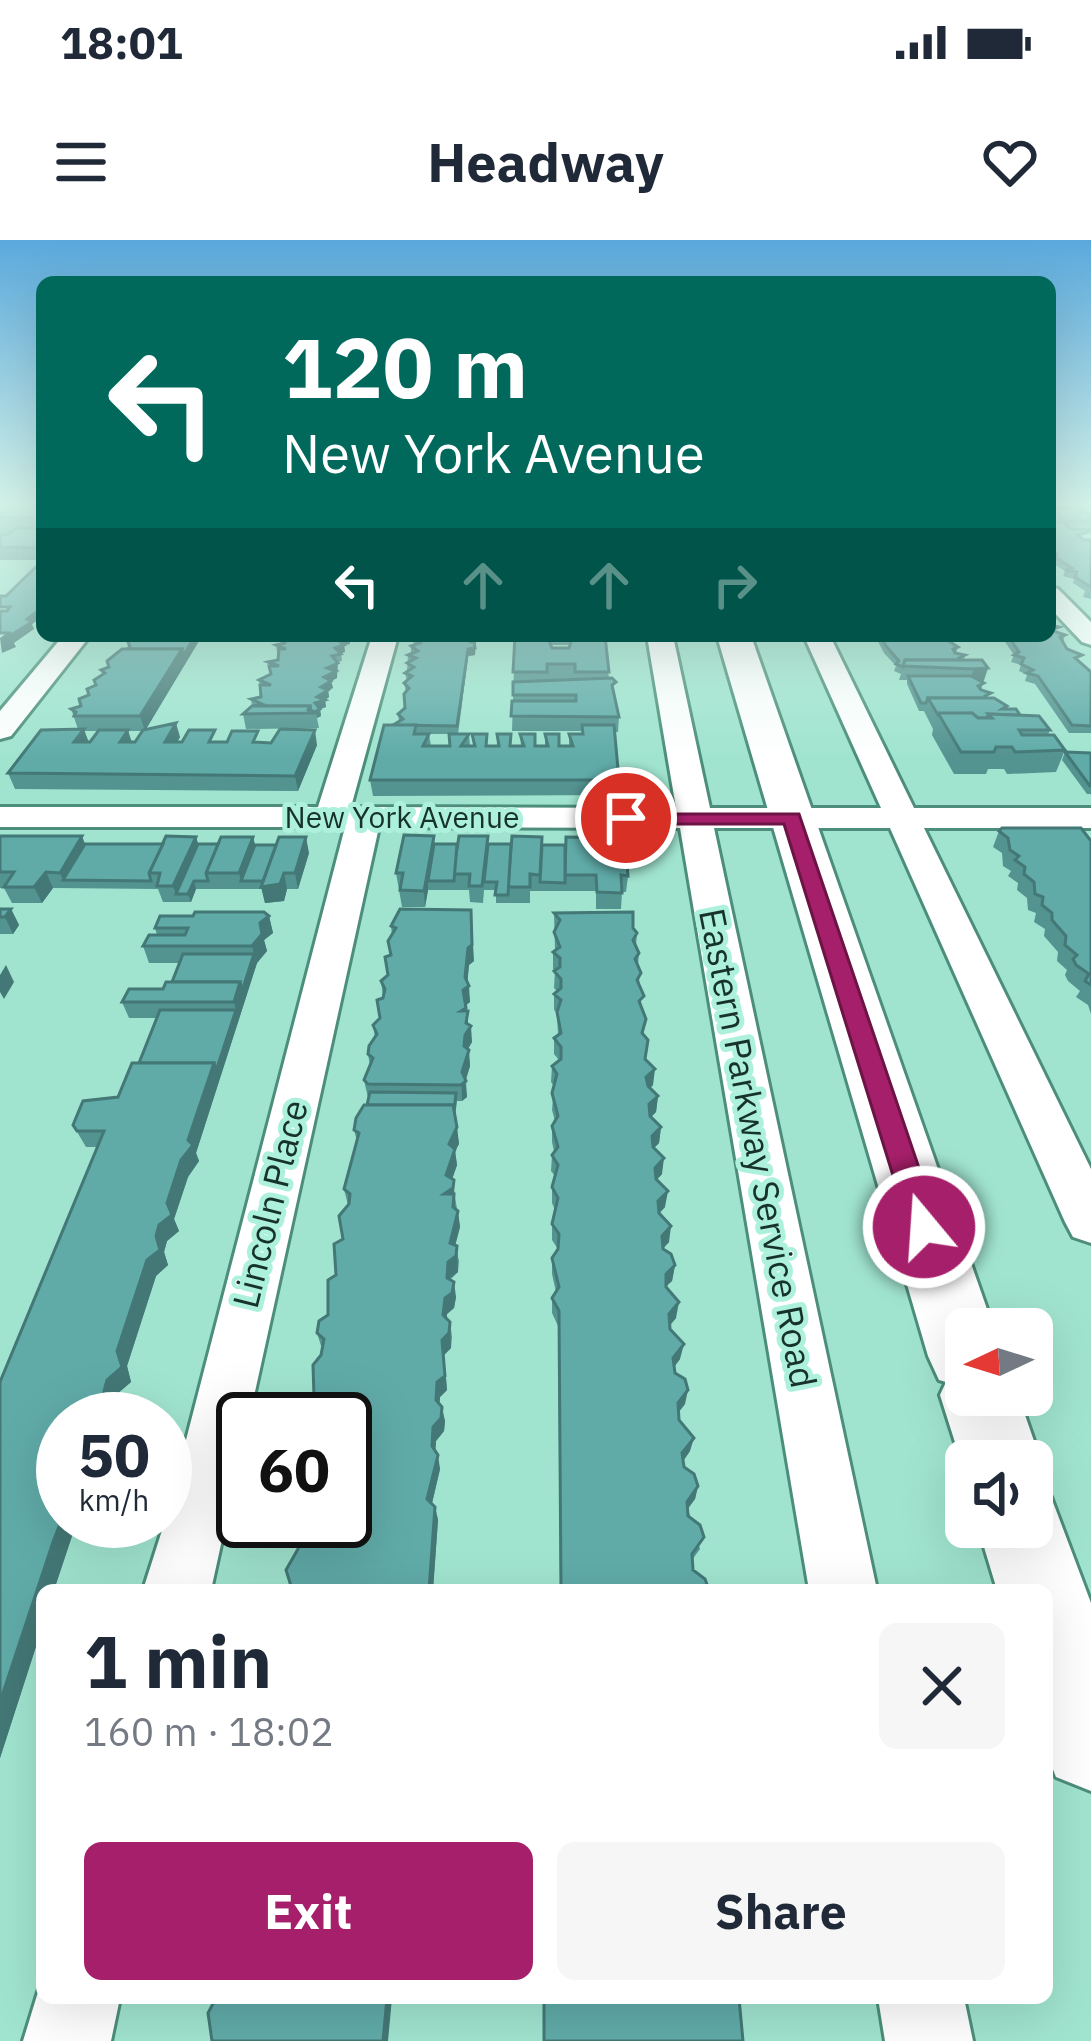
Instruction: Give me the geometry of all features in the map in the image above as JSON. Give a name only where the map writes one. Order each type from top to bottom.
[{"type":"main road","points":[[736,642],[950,1308]]},
{"type":"main road","points":[[1028,1548],[1040,1584]]},
{"type":"main road","points":[[1053,1625],[1091,1742]]},
{"type":"street","points":[[1056,600],[1091,637]]},
{"type":"street","points":[[0,730],[71,642]]},
{"type":"street","name":"Lincoln Place","points":[[178,1584],[384,642]]},
{"type":"street","name":"Eastern Parkway Service Road","points":[[661,642],[842,1584]]},
{"type":"street","points":[[820,642],[1091,1222]]},
{"type":"street","name":"New York Avenue","points":[[0,818],[1091,818]]},
{"type":"street","points":[[67,2041],[76,2004]]},
{"type":"street","points":[[922,2004],[929,2041]]},
{"type":"building","points":[[13,589],[36,589],[36,612],[27,619],[32,622],[11,635],[0,633],[0,611],[10,607],[0,607],[0,596]]},
{"type":"building","points":[[1056,632],[1065,635],[1060,637],[1067,649],[1082,655],[1075,658],[1091,672],[1091,726],[1072,725],[1038,676],[1027,673],[1033,670],[1021,664],[1024,658],[1014,655],[1019,652],[1012,642],[1056,642]]},
{"type":"building","points":[[128,642],[191,642],[183,656],[182,649],[127,649]]},
{"type":"building","points":[[474,642],[475,648],[468,649],[457,726],[393,725],[403,719],[398,714],[405,708],[404,694],[409,688],[404,683],[412,676],[405,673],[414,667],[407,663],[416,658],[408,655],[418,651],[411,646]]},
{"type":"building","points":[[515,642],[550,642],[552,648],[569,648],[571,642],[606,642],[609,672],[575,672],[575,664],[547,664],[547,672],[513,672]]},
{"type":"building","points":[[884,642],[950,642],[958,647],[955,653],[965,655],[960,660],[905,660],[903,667]]},
{"type":"building","points":[[276,645],[344,645],[335,648],[341,654],[332,656],[338,663],[327,668],[336,671],[324,677],[331,681],[321,687],[328,690],[317,697],[325,700],[315,703],[320,709],[314,712],[310,706],[253,706],[262,704],[251,699],[261,697],[260,685],[271,685],[259,680],[271,674],[269,666],[279,666],[268,662],[278,660],[279,649],[286,649]]},
{"type":"building","points":[[122,649],[182,649],[140,716],[74,716],[71,709],[81,706],[79,699],[89,695],[87,689],[109,667],[107,661]]},
{"type":"building","points":[[905,660],[982,660],[988,668],[903,666]]},
{"type":"building","points":[[908,676],[971,676],[984,683],[978,686],[981,690],[991,693],[986,698],[928,698],[921,703]]},
{"type":"building","points":[[612,678],[619,717],[511,716],[512,701],[576,701],[576,695],[513,695],[513,682]]},
{"type":"building","points":[[928,698],[994,698],[1007,706],[1002,709],[1016,709],[1020,715],[938,715]]},
{"type":"building","points":[[252,706],[310,706],[308,710],[316,713],[243,714]]},
{"type":"building","points":[[938,713],[972,713],[978,718],[992,718],[988,714],[1039,716],[1050,730],[1019,730],[1022,735],[1054,735],[1065,750],[1015,752],[1012,747],[996,747],[994,752],[961,752]]},
{"type":"building","points":[[176,723],[165,742],[182,742],[189,730],[215,730],[209,742],[227,742],[232,731],[258,731],[253,742],[271,743],[280,729],[315,730],[295,776],[8,773],[41,730],[84,729],[74,742],[90,742],[99,730],[128,730],[120,742],[135,742],[143,730]]},
{"type":"building","points":[[384,725],[416,725],[414,734],[429,734],[423,746],[450,746],[449,734],[469,734],[461,746],[475,746],[472,734],[487,734],[486,746],[499,746],[497,734],[511,734],[510,746],[524,746],[520,734],[535,734],[535,746],[548,746],[545,734],[559,734],[559,746],[573,746],[569,734],[583,734],[582,725],[614,725],[619,780],[370,780]]},
{"type":"building","points":[[1065,752],[1091,753],[1091,786],[1090,786]]},
{"type":"building","points":[[1081,828],[1091,841],[1091,985],[1085,981],[1089,974],[1073,959],[1077,955],[1065,945],[1066,936],[1052,920],[1052,913],[1042,905],[1043,897],[1035,894],[1025,867],[1015,860],[1019,856],[1010,850],[1008,838],[999,831]]},
{"type":"building","points":[[404,835],[434,836],[424,891],[400,890],[403,873],[396,873]]},
{"type":"building","points":[[0,836],[82,836],[60,873],[46,872],[34,887],[4,887],[14,872],[0,872]]},
{"type":"building","points":[[166,836],[196,837],[173,886],[157,886],[160,873],[149,873]]},
{"type":"building","points":[[459,836],[488,836],[482,886],[469,886],[470,874],[453,874]]},
{"type":"building","points":[[512,836],[542,837],[540,875],[530,874],[530,887],[508,887]]},
{"type":"building","points":[[221,837],[253,837],[239,873],[206,873]]},
{"type":"building","points":[[279,837],[306,837],[295,873],[284,873],[280,884],[261,887]]},
{"type":"building","points":[[566,837],[625,838],[628,876],[621,875],[622,893],[597,892],[596,875],[565,875]]},
{"type":"building","points":[[85,844],[163,844],[149,873],[151,881],[63,880]]},
{"type":"building","points":[[198,844],[218,844],[206,873],[208,881],[194,881],[188,894],[176,894]]},
{"type":"building","points":[[434,844],[457,844],[454,881],[428,881]]},
{"type":"building","points":[[488,844],[511,844],[508,895],[495,895],[497,882],[484,882]]},
{"type":"building","points":[[255,845],[276,845],[263,881],[241,881]]},
{"type":"building","points":[[542,845],[565,845],[565,883],[540,882]]},
{"type":"building","points":[[400,909],[471,910],[472,945],[465,977],[469,986],[463,990],[466,1008],[461,1011],[468,1011],[466,1023],[471,1026],[465,1035],[464,1046],[469,1050],[462,1072],[466,1081],[461,1085],[368,1084],[364,1080],[373,1058],[369,1046],[377,1034],[373,1025],[380,1018],[377,1000],[383,998],[385,989],[381,981],[388,975],[385,957],[391,955],[388,941],[396,928],[391,926]]},
{"type":"building","points":[[195,912],[264,912],[269,916],[260,923],[262,934],[252,946],[143,946],[149,935],[185,935],[188,928],[155,928],[160,916],[193,916]]},
{"type":"building","points":[[633,912],[637,933],[633,940],[639,953],[635,959],[641,973],[637,980],[644,996],[639,1001],[646,1019],[642,1033],[648,1040],[645,1059],[655,1069],[646,1077],[658,1096],[649,1104],[650,1116],[661,1127],[652,1136],[653,1147],[664,1158],[655,1168],[656,1179],[668,1191],[658,1201],[659,1213],[671,1226],[662,1236],[663,1249],[675,1265],[666,1274],[666,1287],[679,1302],[669,1314],[670,1329],[684,1344],[673,1358],[675,1373],[685,1379],[688,1390],[678,1403],[679,1420],[694,1438],[682,1453],[684,1467],[694,1474],[698,1486],[687,1502],[688,1516],[700,1525],[704,1537],[692,1554],[693,1570],[707,1584],[561,1584],[559,1311],[552,1298],[559,1287],[552,1258],[559,1234],[552,1224],[558,1198],[552,1187],[558,1165],[552,1155],[558,1147],[552,1126],[558,1116],[552,1093],[557,1074],[552,1066],[561,1059],[561,1047],[554,1038],[561,1033],[557,1012],[561,1000],[554,994],[561,988],[561,979],[554,971],[560,967],[560,958],[553,952],[560,947],[554,932],[560,920],[554,913]]},
{"type":"building","points":[[183,954],[254,954],[242,991],[240,982],[172,982]]},
{"type":"building","points":[[166,982],[240,982],[234,1002],[122,1002],[129,989],[163,989]]},
{"type":"building","points":[[160,1010],[236,1010],[216,1071],[214,1063],[139,1063]]},
{"type":"building","points":[[132,1063],[214,1063],[188,1140],[193,1145],[181,1160],[167,1203],[172,1215],[159,1225],[160,1250],[147,1260],[117,1351],[122,1367],[107,1380],[104,1392],[36,1392],[36,1548],[51,1548],[0,1702],[0,1382],[104,1131],[77,1131],[73,1125],[83,1101],[118,1097]]},
{"type":"building","points":[[370,1092],[456,1093],[454,1111],[453,1105],[367,1105]]},
{"type":"building","points":[[364,1105],[453,1105],[457,1127],[449,1144],[455,1149],[446,1175],[454,1180],[453,1188],[444,1194],[454,1194],[453,1207],[458,1211],[450,1243],[457,1246],[456,1256],[448,1262],[447,1278],[454,1282],[452,1293],[445,1298],[443,1315],[450,1322],[442,1340],[445,1376],[437,1382],[436,1400],[442,1407],[441,1418],[433,1427],[432,1446],[438,1455],[427,1499],[435,1507],[429,1584],[290,1584],[286,1570],[298,1548],[372,1548],[372,1392],[314,1392],[313,1365],[324,1339],[317,1333],[319,1321],[328,1315],[328,1280],[336,1275],[334,1244],[343,1239],[339,1216],[349,1204],[350,1194],[344,1189],[359,1133],[354,1130]]},
{"type":"building","points":[[213,2004],[386,2004],[383,2041],[212,2041],[208,2013]]},
{"type":"building","points":[[544,2004],[740,2004],[743,2041],[544,2041]]},
{"type":"route","points":[[626,818],[792,818],[924,1227]]}]
